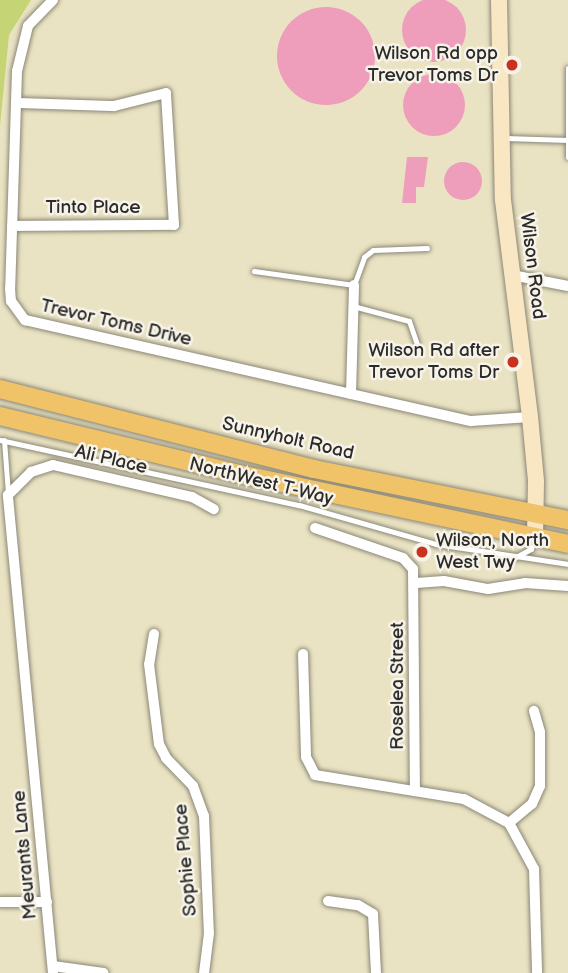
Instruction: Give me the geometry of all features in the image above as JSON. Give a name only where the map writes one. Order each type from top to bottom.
[{"type":"main road","name":"Sunnyholt Road","points":[[0,389],[77,405],[301,466],[568,520]]},
{"type":"main road","points":[[0,416],[235,473],[568,544]]},
{"type":"street","name":"Trevor Toms Drive","points":[[53,0],[41,9],[21,42],[16,103],[11,301],[25,320],[471,421],[530,417]]},
{"type":"street","name":"Wilson Road","points":[[499,0],[503,200],[530,417],[535,536]]},
{"type":"street","name":"Tinto Place","points":[[12,226],[174,225],[166,93],[114,106],[16,103]]},
{"type":"street","points":[[512,275],[568,286]]},
{"type":"street","points":[[351,394],[354,285]]},
{"type":"street","name":"Ali Place","points":[[8,495],[31,472],[53,465],[192,497],[214,509]]},
{"type":"street","name":"Meurants Lane","points":[[8,495],[53,970]]},
{"type":"street","points":[[315,528],[403,558],[416,583],[444,581],[488,589],[525,583],[568,586]]},
{"type":"street","name":"Roselea Street","points":[[415,789],[416,583]]},
{"type":"street","name":"Sophie Place","points":[[154,634],[149,664],[159,744],[166,758],[193,786],[204,816],[209,926],[204,973]]},
{"type":"street","points":[[303,654],[308,768],[330,780],[415,789],[482,805],[509,823],[534,869],[537,973]]},
{"type":"street","points":[[509,823],[532,804],[540,786],[540,732],[534,711]]},
{"type":"street","points":[[328,901],[358,905],[373,914],[376,973]]},
{"type":"street","points":[[0,902],[47,902]]},
{"type":"street","points":[[53,970],[104,973]]},
{"type":"lane","points":[[568,68],[568,158]]},
{"type":"lane","points":[[502,138],[568,140]]},
{"type":"lane","points":[[254,271],[354,285],[364,257],[373,250],[427,248]]},
{"type":"lane","points":[[353,306],[410,321],[417,345]]},
{"type":"lane","name":"Meurants Lane","points":[[2,440],[8,495]]},
{"type":"lane","name":"NorthWest T-Way","points":[[2,440],[299,505],[436,544],[514,558],[568,564]]},
{"type":"lane","points":[[514,558],[530,549],[535,536]]},
{"type":"green space","points":[[0,0],[31,0],[9,35],[0,126]]},
{"type":"building","points":[[434,-2],[446,0],[457,7],[464,18],[464,42],[457,53],[446,60],[434,62],[422,60],[411,53],[404,42],[402,30],[404,18],[411,7],[422,0]]},
{"type":"building","points":[[326,7],[345,11],[361,21],[371,37],[375,56],[371,75],[361,91],[345,101],[326,105],[307,101],[291,91],[281,75],[277,56],[281,37],[291,21],[307,11]]},
{"type":"building","points":[[434,74],[446,76],[456,83],[463,93],[463,117],[456,127],[446,134],[434,136],[422,134],[412,127],[405,117],[403,105],[405,93],[412,83],[422,76]]},
{"type":"building","points":[[407,157],[428,157],[424,187],[416,187],[416,203],[402,203]]},
{"type":"building","points":[[463,162],[477,167],[482,181],[477,195],[463,200],[449,195],[444,181],[449,167]]},
{"type":"place","name":"Wilson Rd opp Trevor Toms Dr","points":[[512,65]]},
{"type":"place","name":"Wilson Rd after Trevor Toms Dr","points":[[513,362]]},
{"type":"place","name":"Wilson, North West Twy","points":[[422,552]]}]
